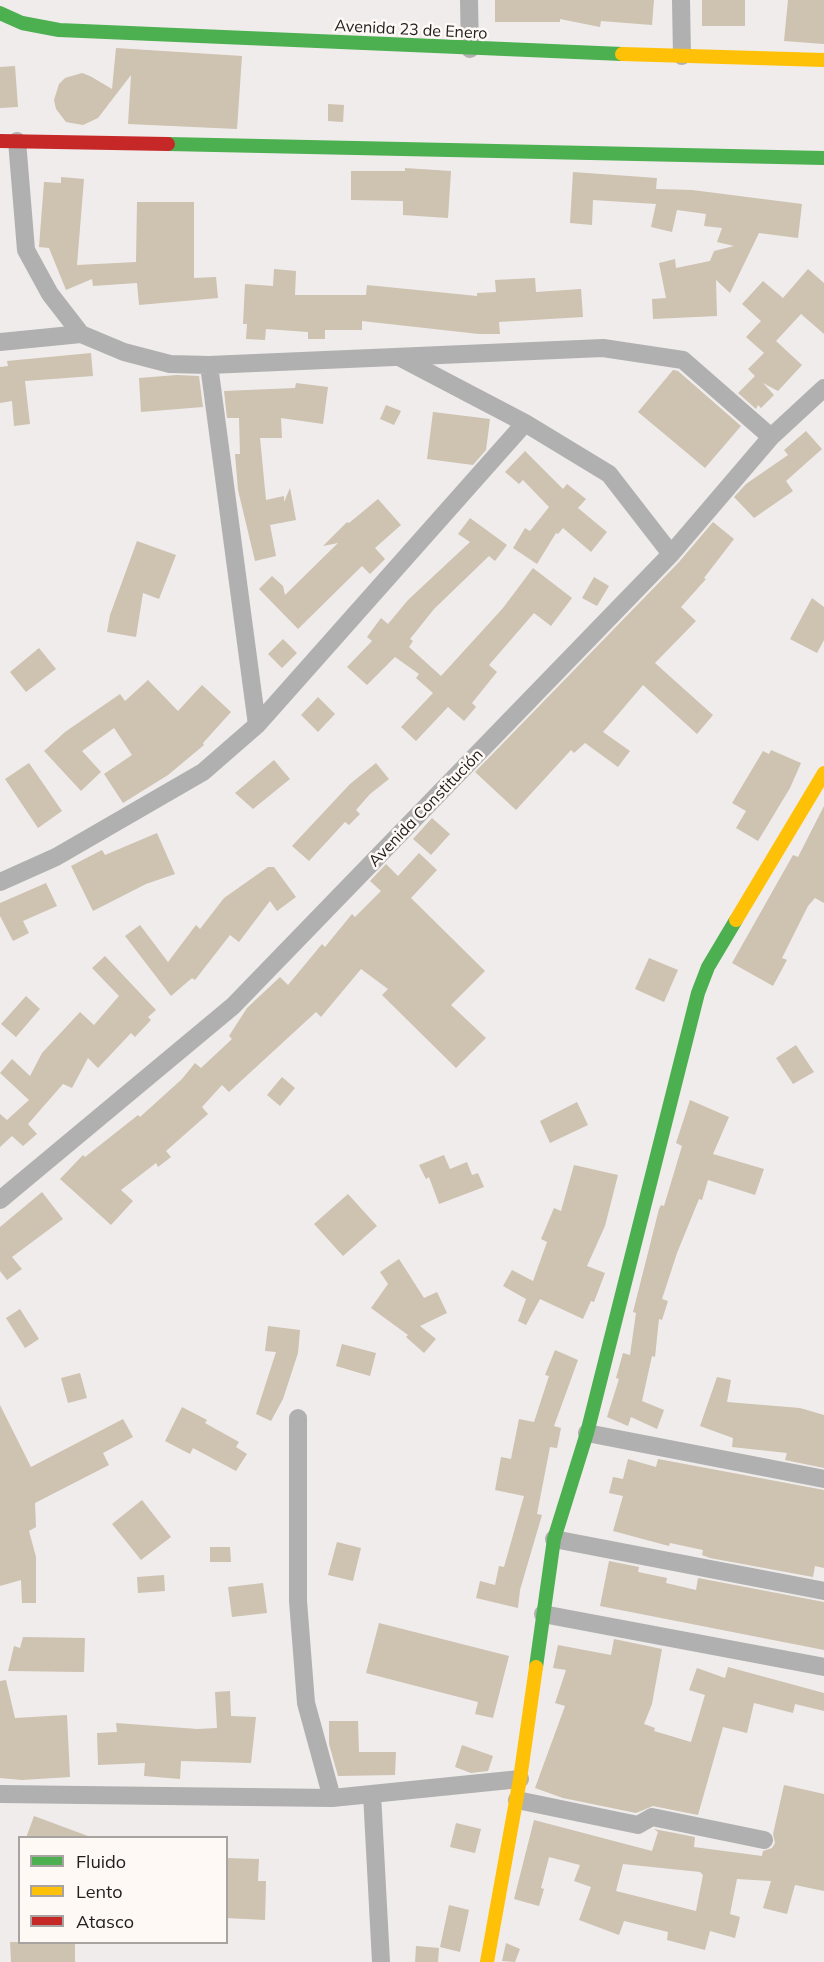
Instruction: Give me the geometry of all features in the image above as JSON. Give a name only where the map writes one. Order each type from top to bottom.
[{"type":"main road","name":"Avenida 23 de Enero","points":[[0,13],[22,23],[59,30],[470,50],[824,60]]},
{"type":"main road","points":[[9,141],[824,158]]},
{"type":"main road","points":[[487,1962],[517,1800],[554,1539],[587,1433],[698,993],[708,967],[824,773]]},
{"type":"street","points":[[469,0],[470,50]]},
{"type":"street","points":[[681,0],[682,56]]},
{"type":"street","points":[[9,141],[26,250],[50,294],[81,334]]},
{"type":"street","points":[[0,342],[81,334],[124,352],[158,361],[209,365],[603,348],[683,360],[771,437]]},
{"type":"street","points":[[400,357],[525,423],[609,474],[671,554]]},
{"type":"street","points":[[209,365],[256,724]]},
{"type":"street","name":"Avenida Constitución","points":[[0,1200],[233,1006],[671,554],[771,437],[824,388]]},
{"type":"street","points":[[0,882],[56,857],[203,772],[256,724],[525,423]]},
{"type":"street","points":[[298,1418],[298,1601],[306,1703],[332,1798]]},
{"type":"street","points":[[587,1433],[824,1479]]},
{"type":"street","points":[[554,1539],[824,1591]]},
{"type":"street","points":[[543,1614],[824,1667]]},
{"type":"street","points":[[0,1794],[332,1798],[520,1779]]},
{"type":"street","points":[[372,1794],[381,1962]]},
{"type":"street","points":[[517,1800],[638,1825],[652,1817],[764,1840]]},
{"type":"building","points":[[495,0],[654,0],[652,25],[601,21],[600,27],[560,19],[560,22],[495,22]]},
{"type":"building","points":[[702,0],[745,0],[745,26],[702,26]]},
{"type":"building","points":[[788,0],[824,0],[824,44],[784,41]]},
{"type":"building","points":[[116,48],[242,56],[237,129],[128,124],[131,75],[98,118],[83,125],[66,122],[56,109],[54,100],[59,84],[65,78],[82,73],[112,89]]},
{"type":"building","points":[[15,66],[18,107],[0,108],[0,67]]},
{"type":"building","points":[[328,104],[344,105],[343,122],[328,121]]},
{"type":"building","points":[[405,168],[451,171],[448,218],[403,215],[403,201],[351,200],[351,171],[405,171]]},
{"type":"building","points":[[573,172],[657,178],[656,189],[692,190],[802,204],[798,238],[759,233],[730,293],[716,280],[717,316],[653,319],[652,299],[666,298],[659,263],[675,259],[676,268],[710,261],[714,251],[734,246],[717,242],[722,228],[704,226],[706,214],[677,210],[672,232],[651,227],[656,204],[593,200],[592,225],[570,223]]},
{"type":"building","points":[[61,177],[84,179],[77,265],[136,262],[137,202],[194,202],[194,278],[216,277],[218,298],[139,305],[137,283],[93,286],[92,279],[66,290],[49,248],[39,247],[44,182],[61,183]]},
{"type":"building","points":[[274,269],[296,271],[295,295],[366,295],[367,285],[477,296],[477,293],[496,292],[495,280],[535,278],[536,292],[581,289],[583,317],[499,322],[500,334],[479,334],[362,321],[362,330],[325,330],[325,339],[308,339],[308,332],[266,329],[265,340],[246,339],[247,324],[243,324],[245,284],[273,286]]},
{"type":"building","points":[[808,269],[824,283],[824,334],[801,314],[776,341],[802,365],[778,391],[763,383],[774,395],[761,408],[758,405],[756,409],[738,393],[755,376],[748,369],[764,353],[746,337],[761,321],[742,304],[763,281],[783,298]]},
{"type":"building","points":[[91,353],[93,376],[25,381],[30,424],[14,426],[12,401],[0,403],[0,367],[8,366],[7,361]]},
{"type":"building","points":[[673,370],[678,371],[741,426],[705,468],[638,412]]},
{"type":"building","points":[[199,376],[203,407],[141,412],[139,378]]},
{"type":"building","points":[[296,383],[328,387],[323,424],[281,418],[282,438],[260,438],[266,500],[284,496],[284,502],[290,488],[296,520],[270,525],[276,556],[255,561],[238,490],[235,454],[240,454],[239,418],[227,418],[224,391],[295,388]]},
{"type":"building","points":[[386,405],[401,411],[394,425],[380,419]]},
{"type":"building","points":[[433,412],[490,419],[486,450],[473,465],[427,459]]},
{"type":"building","points":[[806,431],[822,449],[786,481],[793,491],[754,518],[734,497],[746,484],[788,455],[784,450]]},
{"type":"building","points":[[525,451],[563,489],[567,484],[586,499],[578,508],[607,532],[591,552],[563,528],[558,534],[556,533],[537,564],[513,548],[525,528],[530,531],[549,507],[523,480],[519,484],[505,472]]},
{"type":"building","points":[[378,499],[401,525],[375,548],[385,559],[370,574],[362,566],[298,629],[259,589],[272,576],[283,586],[285,595],[338,543],[323,546],[347,522],[349,523]]},
{"type":"building","points":[[470,518],[507,545],[495,561],[489,556],[434,609],[410,639],[413,641],[409,647],[441,676],[503,608],[533,568],[572,598],[551,626],[534,613],[489,665],[497,672],[472,703],[476,707],[464,721],[448,707],[416,741],[401,727],[433,693],[416,678],[419,674],[395,657],[367,685],[347,667],[372,641],[367,637],[381,618],[388,624],[408,600],[470,542],[458,534]]},
{"type":"building","points":[[713,522],[734,539],[704,578],[706,579],[681,607],[696,621],[655,663],[713,715],[697,734],[643,685],[603,732],[630,751],[618,767],[585,743],[574,753],[571,750],[516,810],[475,772],[679,562]]},
{"type":"building","points":[[137,541],[176,555],[159,599],[143,593],[136,637],[107,632],[110,615]]},
{"type":"building","points":[[594,577],[609,586],[597,606],[582,598]]},
{"type":"building","points":[[812,598],[824,607],[824,640],[817,653],[790,639]]},
{"type":"building","points":[[283,639],[297,653],[282,668],[268,654]]},
{"type":"building","points":[[39,648],[56,669],[26,692],[10,672]]},
{"type":"building","points":[[148,680],[178,711],[202,685],[231,712],[203,743],[204,745],[168,775],[123,803],[104,774],[132,755],[114,728],[82,751],[101,772],[81,791],[44,751],[65,732],[120,694],[125,701]]},
{"type":"building","points":[[318,697],[335,714],[318,732],[301,715]]},
{"type":"building","points":[[771,750],[801,763],[790,788],[758,841],[736,828],[746,811],[732,803],[763,751],[769,754]]},
{"type":"building","points":[[274,760],[290,779],[253,809],[235,793]]},
{"type":"building","points":[[29,763],[62,811],[38,828],[5,779]]},
{"type":"building","points":[[376,763],[389,779],[370,794],[356,810],[360,814],[349,825],[345,822],[309,861],[292,846],[350,784]]},
{"type":"building","points":[[824,806],[824,903],[815,898],[808,906],[782,958],[787,960],[773,986],[732,963],[793,855],[798,857]]},
{"type":"building","points":[[432,818],[450,834],[431,855],[413,839]]},
{"type":"building","points":[[157,833],[175,874],[146,884],[93,911],[71,866],[102,850],[105,855]]},
{"type":"building","points":[[419,853],[437,870],[411,898],[485,971],[451,1005],[486,1038],[456,1068],[382,995],[388,989],[361,969],[321,1017],[316,1012],[229,1092],[222,1085],[202,1107],[208,1114],[166,1151],[171,1157],[158,1167],[156,1163],[121,1190],[133,1201],[111,1225],[60,1179],[83,1155],[85,1157],[138,1115],[140,1117],[182,1079],[195,1063],[201,1068],[232,1039],[229,1036],[247,1008],[280,977],[288,985],[322,944],[325,947],[352,914],[355,917],[381,891],[370,881],[386,864],[398,876]]},
{"type":"building","points":[[268,867],[274,867],[296,897],[277,911],[270,901],[239,942],[230,935],[195,980],[192,978],[171,996],[125,936],[140,925],[168,962],[196,925],[200,929],[224,898]]},
{"type":"building","points":[[46,883],[57,906],[23,921],[29,933],[13,941],[0,916],[0,903]]},
{"type":"building","points":[[105,956],[156,1010],[148,1017],[151,1020],[135,1037],[131,1033],[98,1068],[88,1058],[72,1088],[63,1084],[28,1124],[37,1134],[23,1146],[12,1136],[0,1147],[0,1114],[7,1120],[29,1100],[0,1073],[12,1059],[30,1076],[42,1053],[80,1012],[94,1025],[119,996],[92,968]]},
{"type":"building","points":[[649,958],[678,970],[664,1002],[635,989]]},
{"type":"building","points":[[26,996],[40,1009],[16,1037],[1,1024]]},
{"type":"building","points":[[796,1045],[814,1072],[793,1084],[776,1058]]},
{"type":"building","points":[[282,1077],[295,1088],[280,1106],[267,1095]]},
{"type":"building","points":[[690,1100],[729,1117],[713,1154],[764,1169],[755,1195],[708,1180],[702,1200],[699,1199],[677,1253],[662,1299],[668,1301],[662,1320],[659,1319],[655,1357],[652,1356],[642,1401],[664,1410],[657,1429],[631,1417],[628,1426],[607,1417],[619,1379],[616,1378],[623,1353],[630,1355],[636,1313],[633,1312],[659,1209],[661,1205],[664,1206],[682,1146],[676,1143]]},
{"type":"building","points":[[577,1102],[588,1125],[550,1143],[540,1121]]},
{"type":"building","points":[[444,1155],[450,1169],[467,1162],[472,1175],[478,1173],[484,1187],[439,1204],[429,1177],[426,1179],[419,1165]]},
{"type":"building","points":[[574,1165],[618,1175],[605,1226],[587,1266],[605,1273],[594,1302],[591,1301],[583,1319],[540,1299],[526,1325],[518,1321],[526,1299],[503,1286],[512,1270],[533,1281],[547,1242],[541,1239],[554,1208],[561,1211]]},
{"type":"building","points":[[42,1192],[63,1219],[12,1257],[22,1269],[7,1280],[0,1271],[0,1227]]},
{"type":"building","points":[[348,1194],[377,1226],[343,1256],[314,1224]]},
{"type":"building","points":[[399,1259],[424,1298],[437,1292],[447,1313],[420,1326],[436,1339],[424,1353],[406,1337],[408,1335],[371,1308],[388,1284],[380,1272]]},
{"type":"building","points":[[20,1309],[39,1339],[25,1348],[6,1318]]},
{"type":"building","points":[[268,1326],[300,1330],[298,1353],[283,1399],[271,1421],[256,1414],[276,1352],[265,1351]]},
{"type":"building","points":[[342,1344],[376,1353],[370,1376],[336,1366]]},
{"type":"building","points":[[555,1350],[578,1360],[554,1426],[561,1428],[557,1448],[550,1447],[537,1514],[542,1515],[520,1590],[518,1608],[476,1598],[480,1581],[495,1585],[499,1566],[504,1567],[524,1496],[495,1490],[501,1457],[511,1459],[519,1419],[534,1422],[549,1376],[545,1375]]},
{"type":"building","points":[[80,1373],[87,1398],[68,1403],[61,1378]]},
{"type":"building","points":[[717,1377],[731,1380],[727,1402],[800,1408],[824,1415],[824,1468],[785,1460],[787,1453],[732,1447],[733,1438],[700,1426]]},
{"type":"building","points":[[0,1405],[31,1467],[123,1419],[133,1437],[103,1453],[109,1465],[35,1503],[36,1527],[29,1531],[36,1557],[36,1603],[22,1603],[21,1580],[0,1586]]},
{"type":"building","points":[[182,1407],[207,1420],[205,1423],[239,1442],[236,1447],[247,1454],[236,1471],[193,1448],[190,1454],[165,1441]]},
{"type":"building","points":[[628,1459],[656,1467],[658,1459],[824,1490],[824,1568],[815,1566],[813,1577],[710,1558],[702,1555],[703,1550],[670,1543],[669,1546],[613,1531],[623,1496],[609,1493],[613,1477],[623,1479]]},
{"type":"building","points":[[142,1500],[171,1537],[141,1560],[112,1524]]},
{"type":"building","points":[[337,1542],[361,1548],[353,1581],[328,1575]]},
{"type":"building","points":[[210,1547],[230,1547],[231,1562],[210,1562]]},
{"type":"building","points":[[609,1561],[639,1567],[638,1572],[667,1578],[666,1583],[696,1590],[698,1578],[824,1602],[824,1650],[600,1606]]},
{"type":"building","points":[[164,1575],[165,1591],[138,1593],[137,1577]]},
{"type":"building","points":[[263,1583],[267,1613],[232,1617],[228,1587]]},
{"type":"building","points":[[379,1623],[509,1656],[493,1718],[475,1714],[478,1702],[366,1673]]},
{"type":"building","points":[[23,1637],[85,1638],[84,1672],[8,1671],[14,1646],[20,1648]]},
{"type":"building","points":[[614,1639],[662,1649],[652,1704],[644,1724],[655,1728],[654,1731],[691,1742],[705,1695],[689,1690],[697,1668],[725,1678],[728,1667],[824,1693],[824,1711],[795,1704],[793,1713],[754,1703],[747,1733],[723,1727],[698,1815],[653,1806],[636,1813],[563,1798],[535,1788],[565,1706],[555,1703],[566,1670],[553,1668],[558,1645],[611,1655]]},
{"type":"building","points":[[6,1680],[15,1718],[67,1715],[70,1777],[22,1780],[0,1778],[0,1681]]},
{"type":"building","points":[[230,1691],[231,1716],[256,1717],[251,1763],[181,1761],[180,1779],[144,1776],[145,1763],[98,1765],[97,1733],[117,1732],[116,1723],[197,1729],[217,1728],[215,1692]]},
{"type":"building","points":[[329,1721],[358,1721],[359,1752],[396,1752],[395,1775],[338,1776],[329,1744]]},
{"type":"building","points":[[462,1745],[493,1756],[488,1771],[471,1773],[455,1767]]},
{"type":"building","points":[[784,1785],[824,1794],[824,1891],[795,1885],[787,1914],[763,1908],[771,1881],[737,1879],[730,1914],[740,1917],[735,1938],[710,1931],[705,1950],[667,1940],[668,1932],[624,1921],[619,1935],[579,1920],[591,1887],[574,1881],[580,1865],[549,1857],[539,1906],[514,1899],[534,1820],[652,1851],[658,1832],[654,1829],[695,1837],[694,1847],[762,1856],[763,1851],[772,1848],[775,1843],[773,1834]],"holes":[[[623,1864],[700,1872],[703,1875],[696,1911],[616,1891]]]},
{"type":"building","points":[[34,1816],[88,1836],[27,1836]]},
{"type":"building","points":[[456,1823],[481,1829],[475,1853],[450,1847]]},
{"type":"building","points":[[228,1858],[259,1859],[258,1881],[266,1881],[265,1920],[228,1918]]},
{"type":"building","points":[[449,1905],[469,1910],[460,1952],[440,1947]]},
{"type":"building","points":[[10,1942],[75,1944],[75,1962],[11,1962]]},
{"type":"building","points":[[506,1943],[520,1949],[515,1962],[502,1961]]},
{"type":"building","points":[[416,1946],[439,1948],[438,1962],[415,1962]]},
{"type":"traffic: fast","points":[[0,13],[22,23],[59,30],[622,54]]},
{"type":"traffic: fast","points":[[168,144],[824,158]]},
{"type":"traffic: fast","points":[[536,1667],[554,1539],[587,1433],[698,993],[708,967],[736,920]]},
{"type":"traffic: slow","points":[[622,54],[824,60]]},
{"type":"traffic: slow","points":[[736,920],[824,773]]},
{"type":"traffic: slow","points":[[487,1962],[520,1779],[536,1667]]},
{"type":"traffic: jam","points":[[0,141],[168,144]]}]
